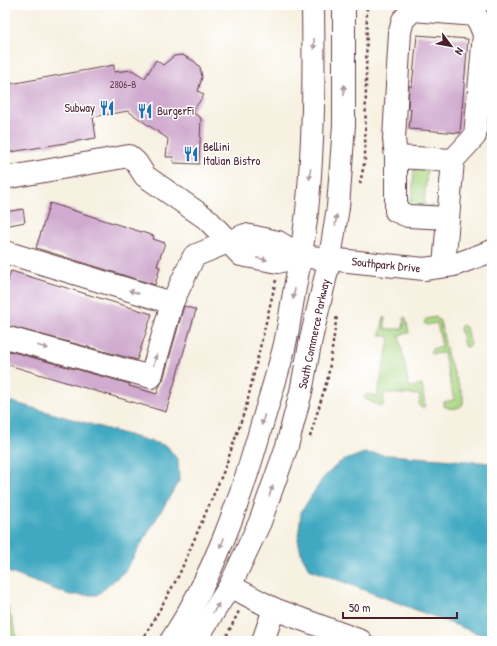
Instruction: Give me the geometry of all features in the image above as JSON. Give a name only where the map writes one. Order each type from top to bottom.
[{"type":"street","points":[[171,641],[183,623],[210,572],[232,517],[252,461],[284,347],[301,256],[307,212],[313,128],[313,5]]},
{"type":"street","name":"South Commerce Parkway","points":[[195,641],[230,586],[260,522],[287,446],[301,392],[330,258],[338,207],[344,125],[344,5]]},
{"type":"street","points":[[444,266],[453,160],[475,136],[484,34],[476,15],[413,10],[403,20],[400,32],[394,139],[396,157],[396,211],[408,216],[448,218]]},
{"type":"street","points":[[5,178],[129,156],[136,162],[145,176],[207,219],[241,255],[280,261],[301,256]]},
{"type":"street","points":[[396,157],[453,160]]},
{"type":"street","points":[[5,337],[150,377],[172,303],[194,256],[246,236],[278,242],[301,256]]},
{"type":"street","name":"Southpark Drive","points":[[301,256],[424,269],[454,265],[492,251]]},
{"type":"street","points":[[5,252],[172,303]]},
{"type":"street","points":[[230,586],[274,609],[360,641]]},
{"type":"street","points":[[263,641],[274,609]]},
{"type":"path","points":[[142,641],[179,575],[225,468],[246,407],[264,335],[280,261]]},
{"type":"green space","points":[[414,169],[439,169],[427,170],[424,205],[434,206],[433,208],[407,208],[399,199],[412,199]]},
{"type":"green space","points":[[384,317],[385,329],[403,329],[404,317],[406,318],[409,333],[399,335],[409,387],[422,385],[425,406],[423,408],[419,406],[420,395],[384,393],[383,406],[379,406],[364,398],[367,394],[377,396],[390,337],[380,335]]},
{"type":"green space","points":[[436,317],[440,321],[448,357],[463,396],[462,406],[457,408],[449,408],[444,406],[444,402],[454,400],[444,353],[433,354],[430,352],[432,349],[442,346],[437,323],[427,325],[424,323],[426,319]]},
{"type":"green space","points":[[462,325],[466,327],[470,343],[468,347],[464,345],[460,328]]},
{"type":"green space","points":[[7,604],[17,637],[5,641],[5,605]]},
{"type":"water","points":[[5,400],[167,446],[178,460],[179,481],[125,571],[97,595],[70,595],[5,571]]},
{"type":"water","points":[[364,453],[492,463],[492,639],[309,569],[301,554],[298,539],[301,512],[323,478],[340,462]]},
{"type":"building","points":[[417,35],[468,39],[460,133],[409,129],[411,109],[408,109],[409,86],[412,86]]},
{"type":"building","points":[[182,55],[194,61],[200,67],[202,77],[198,91],[204,95],[192,112],[201,118],[199,164],[174,163],[173,157],[166,157],[168,139],[128,111],[93,117],[96,138],[5,153],[5,85],[114,65],[114,72],[132,70],[145,78],[156,60],[163,65],[174,56]]},
{"type":"building","points":[[50,203],[154,236],[153,239],[165,243],[157,266],[160,267],[155,285],[36,248]]},
{"type":"building","points":[[23,209],[25,222],[5,226],[5,212]]},
{"type":"building","points":[[11,271],[152,314],[137,360],[5,325],[5,290]]},
{"type":"building","points":[[184,306],[196,310],[166,412],[5,364],[5,350],[130,384],[129,386],[157,394],[163,380]]},
{"type":"place","name":"Subway","points":[[107,108]]},
{"type":"place","name":"BurgerFi","points":[[145,111]]},
{"type":"place","name":"Bellini Italian Bistro","points":[[191,154]]}]
